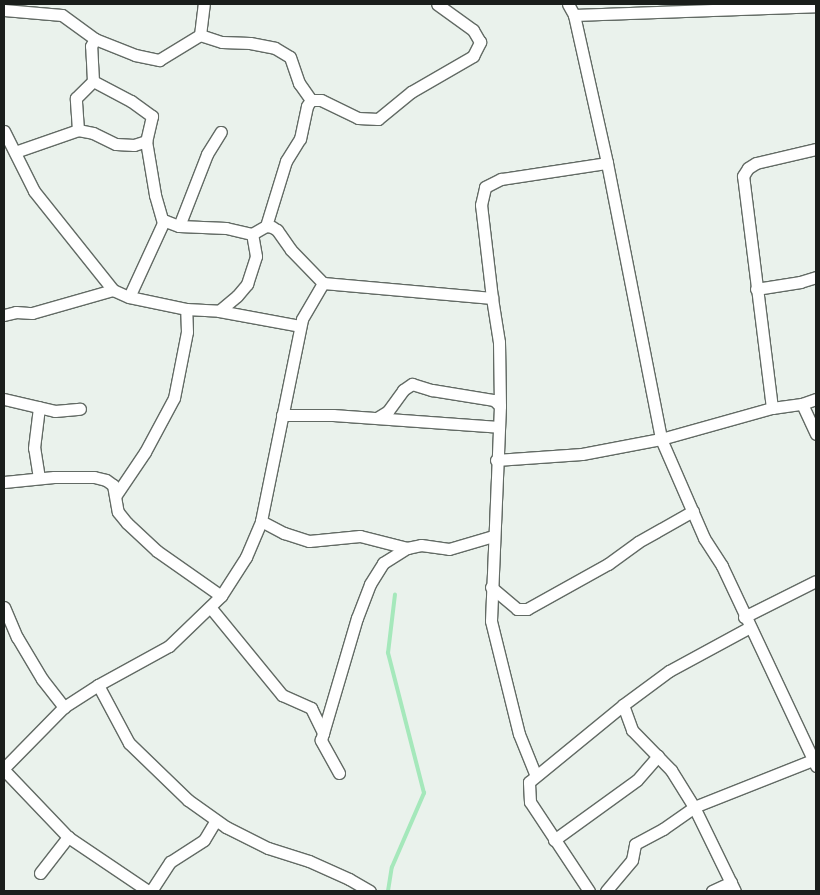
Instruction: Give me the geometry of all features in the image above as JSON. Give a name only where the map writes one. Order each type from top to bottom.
[{"type":"street","points":[[9,11],[29,4]]},
{"type":"street","points":[[200,35],[204,4]]},
{"type":"street","points":[[311,100],[321,100],[358,118],[378,119],[411,92],[473,56],[480,42],[473,30],[437,4]]},
{"type":"street","points":[[568,4],[574,15],[607,163],[660,439],[704,538],[722,566],[815,763],[694,806],[662,829],[635,844],[632,860],[606,891]]},
{"type":"street","points":[[574,15],[772,6],[816,6]]},
{"type":"street","points":[[9,11],[61,9],[95,38],[135,55],[159,60],[200,35],[222,42],[250,43],[275,48],[290,57],[300,83],[311,100]]},
{"type":"street","points":[[78,130],[76,98],[93,81],[91,46],[95,38]]},
{"type":"street","points":[[93,81],[131,101],[152,116],[146,141],[155,195],[163,220],[129,297]]},
{"type":"street","points":[[163,220],[179,226],[226,228],[252,234],[266,226],[286,161],[300,139],[306,106],[311,100]]},
{"type":"street","points":[[4,130],[34,191],[113,290],[129,297],[186,309],[219,311],[300,326]]},
{"type":"street","points":[[14,152],[78,130],[93,133],[116,144],[134,145],[146,141]]},
{"type":"street","points":[[179,226],[207,154],[221,132]]},
{"type":"street","points":[[772,408],[743,176],[748,168],[756,162],[816,149]]},
{"type":"street","points":[[536,776],[519,734],[490,620],[500,406],[499,342],[481,205],[485,187],[501,179],[607,163]]},
{"type":"street","points":[[266,226],[277,230],[290,250],[322,283],[492,298]]},
{"type":"street","points":[[219,311],[237,296],[247,284],[256,256],[252,234]]},
{"type":"street","points":[[756,289],[800,282],[816,277]]},
{"type":"street","points":[[216,820],[204,840],[170,862],[149,891],[68,837],[4,769],[64,707],[98,685],[169,646],[221,596],[246,557],[261,521],[300,326],[308,306],[322,283]]},
{"type":"street","points":[[4,315],[16,312],[32,312],[113,290]]},
{"type":"street","points":[[116,495],[145,452],[174,398],[187,332],[186,309]]},
{"type":"street","points":[[375,418],[388,411],[403,390],[412,384],[432,390],[494,400],[500,406]]},
{"type":"street","points":[[4,399],[55,411],[80,409]]},
{"type":"street","points":[[496,460],[582,454],[660,439],[772,408],[802,404],[816,399]]},
{"type":"street","points":[[802,404],[816,434]]},
{"type":"street","points":[[39,407],[34,448],[39,478]]},
{"type":"street","points":[[282,415],[375,418],[499,427]]},
{"type":"street","points":[[4,482],[39,478],[94,477],[106,480],[113,485],[118,512],[145,540],[157,551],[221,596]]},
{"type":"street","points":[[491,587],[517,609],[527,609],[608,564],[638,542],[693,511]]},
{"type":"street","points":[[261,521],[284,533],[308,541],[360,536],[407,548]]},
{"type":"street","points":[[339,773],[323,747],[321,740],[357,618],[370,584],[383,563],[407,548],[421,545],[449,549],[493,536]]},
{"type":"street","points":[[588,891],[530,802],[529,782],[623,705],[669,671],[816,581]]},
{"type":"street","points":[[4,607],[17,637],[37,671],[64,707]]},
{"type":"street","points":[[210,607],[282,695],[311,708],[323,733]]},
{"type":"street","points":[[98,685],[129,743],[188,800],[216,820],[268,848],[310,862],[349,879],[370,891]]},
{"type":"street","points":[[623,705],[632,730],[671,770],[694,806],[733,887],[712,891]]},
{"type":"street","points":[[554,840],[637,780],[658,756]]},
{"type":"street","points":[[40,873],[68,837]]},
{"type":"waterway","points":[[388,891],[392,867],[424,793],[388,653],[395,594]]}]
